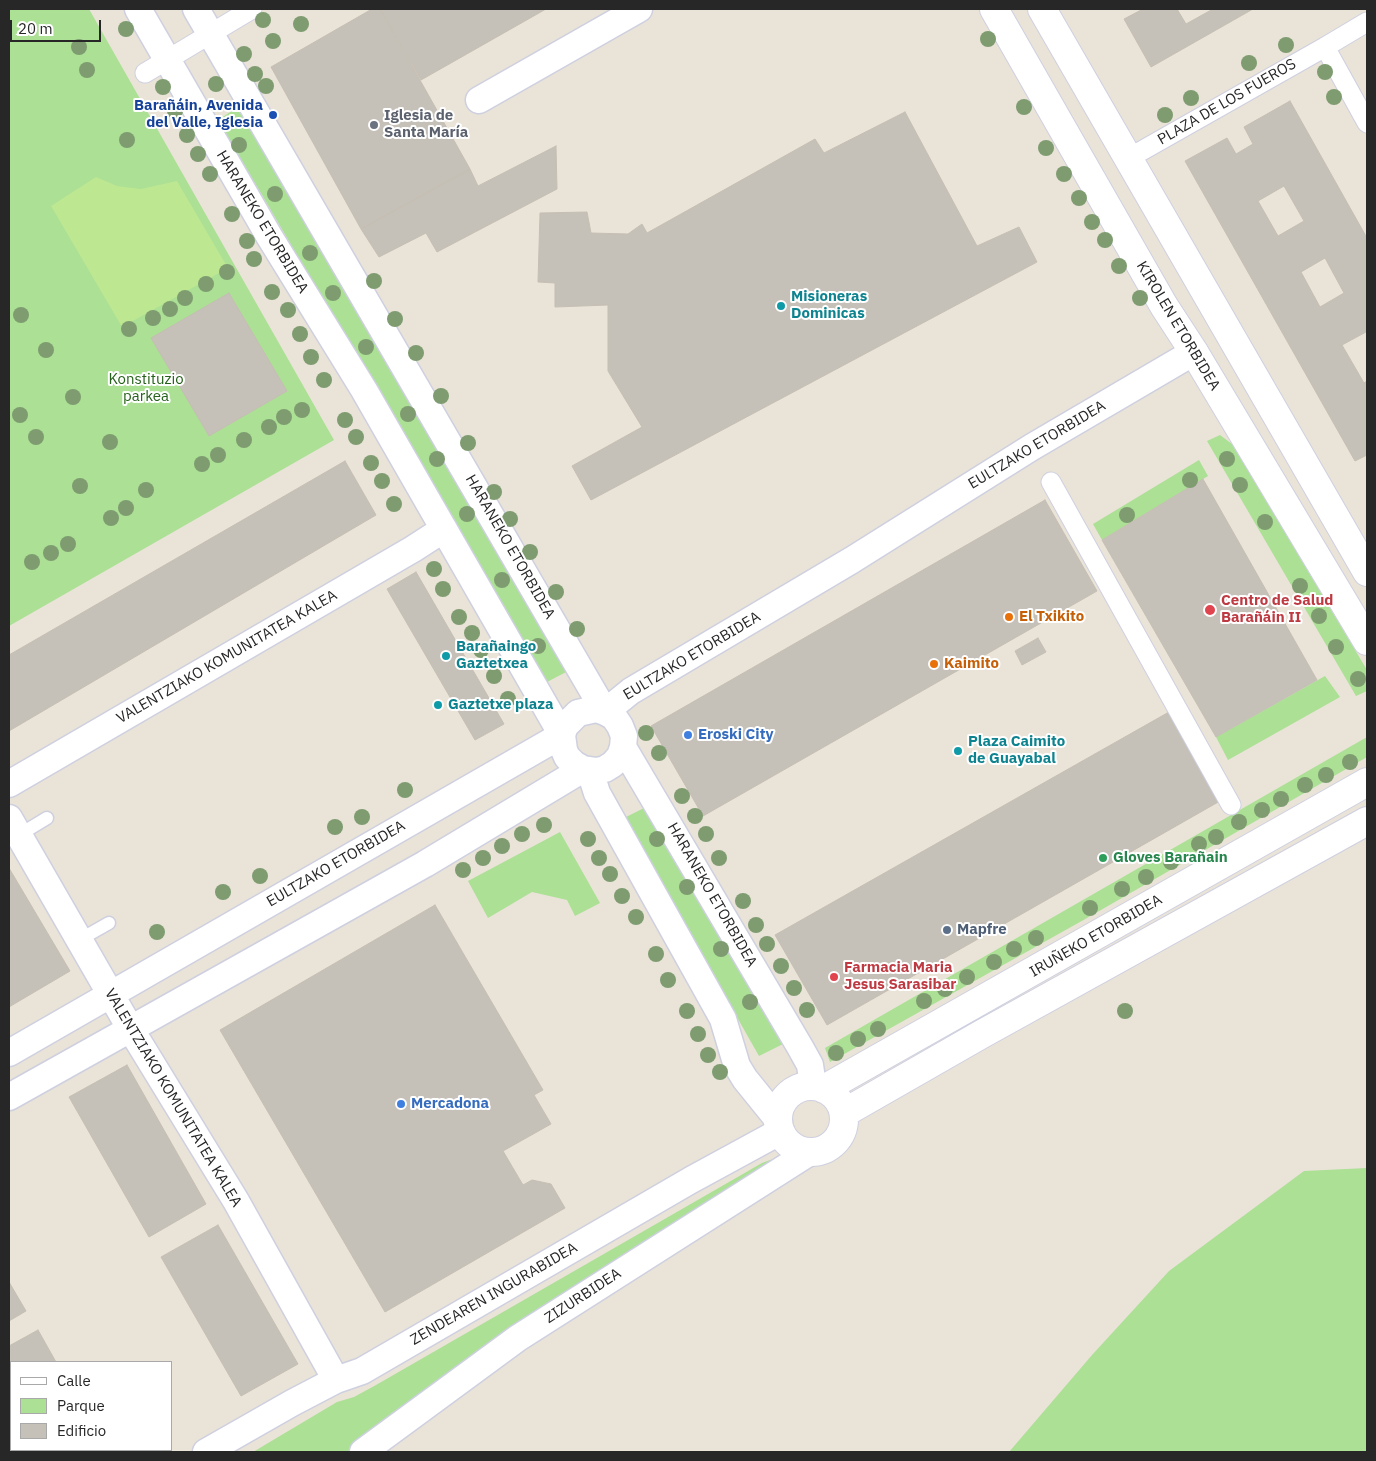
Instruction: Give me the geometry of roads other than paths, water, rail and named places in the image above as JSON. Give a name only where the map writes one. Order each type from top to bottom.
[{"type":"street","name":"HARANEKO ETORBIDEA","points":[[138,9],[269,236],[364,390],[444,529],[562,735],[564,750],[567,756],[574,764],[586,770],[723,1020],[737,1066],[744,1079],[779,1126]]},
{"type":"street","name":"HARANEKO ETORBIDEA","points":[[196,9],[605,712],[614,717],[620,726],[624,736],[624,746],[800,1047],[810,1065],[819,1088]]},
{"type":"street","points":[[145,73],[252,9]]},
{"type":"street","points":[[480,100],[639,9]]},
{"type":"street","name":"KIROLEN ETORBIDEA","points":[[994,9],[1164,306],[1194,352],[1367,642]]},
{"type":"street","points":[[1042,9],[1363,555]]},
{"type":"street","name":"PLAZA DE LOS FUEROS","points":[[1129,158],[1367,22]]},
{"type":"street","points":[[1325,46],[1367,123]]},
{"type":"street","name":"EULTZAKO ETORBIDEA","points":[[9,1053],[110,993],[562,735],[565,726],[578,713],[596,709],[605,712],[631,691],[852,560],[1032,447],[1194,352]]},
{"type":"street","points":[[1051,482],[1231,805]]},
{"type":"street","name":"VALENTZIAKO KOMUNITATEA KALEA","points":[[9,784],[413,549],[444,529]]},
{"type":"street","points":[[9,1097],[425,864],[586,770],[605,769],[620,756],[624,746]]},
{"type":"street","name":"IRUÑEKO ETORBIDEA","points":[[819,1088],[1367,782]]},
{"type":"street","name":"IRUÑEKO ETORBIDEA","points":[[844,1113],[982,1034],[1367,821]]},
{"type":"street","name":"VALENTZIAKO KOMUNITATEA KALEA","points":[[14,826],[130,1028],[236,1201],[336,1380]]},
{"type":"street","points":[[802,1087],[819,1088],[833,1094],[840,1103],[844,1113],[844,1124],[841,1134],[835,1143],[826,1149],[810,1152],[794,1148],[786,1140],[779,1126],[782,1105],[792,1092],[802,1087]]},
{"type":"street","name":"ZENDEAREN INGURABIDEA","points":[[206,1452],[336,1380],[362,1371],[657,1200],[779,1126]]},
{"type":"street","name":"ZIZURBIDEA","points":[[362,1452],[518,1338],[810,1152]]},
{"type":"lane","points":[[14,826],[47,818]]},
{"type":"lane","points":[[79,940],[109,923]]},
{"type":"place","name":"Barañáin, Avenida del Valle, Iglesia","points":[[273,115]]},
{"type":"place","name":"Iglesia de Santa María","points":[[374,125]]},
{"type":"place","name":"Misioneras Dominicas","points":[[781,306]]},
{"type":"place","name":"Centro de Salud Barañáin II","points":[[1210,610]]},
{"type":"place","name":"El Txikito","points":[[1009,617]]},
{"type":"place","name":"Barañaingo Gaztetxea","points":[[446,656]]},
{"type":"place","name":"Kaimito","points":[[934,664]]},
{"type":"place","name":"Gaztetxe plaza","points":[[438,705]]},
{"type":"place","name":"Eroski City","points":[[688,735]]},
{"type":"place","name":"Plaza Caimito de Guayabal","points":[[958,751]]},
{"type":"place","name":"Gloves Barañain","points":[[1103,858]]},
{"type":"place","name":"Mapfre","points":[[947,930]]},
{"type":"place","name":"Farmacia Maria Jesus Sarasibar","points":[[834,977]]},
{"type":"place","name":"Mercadona","points":[[401,1104]]},
{"type":"park label","name":"Konstituzio parkea","points":[[146,388]]}]
